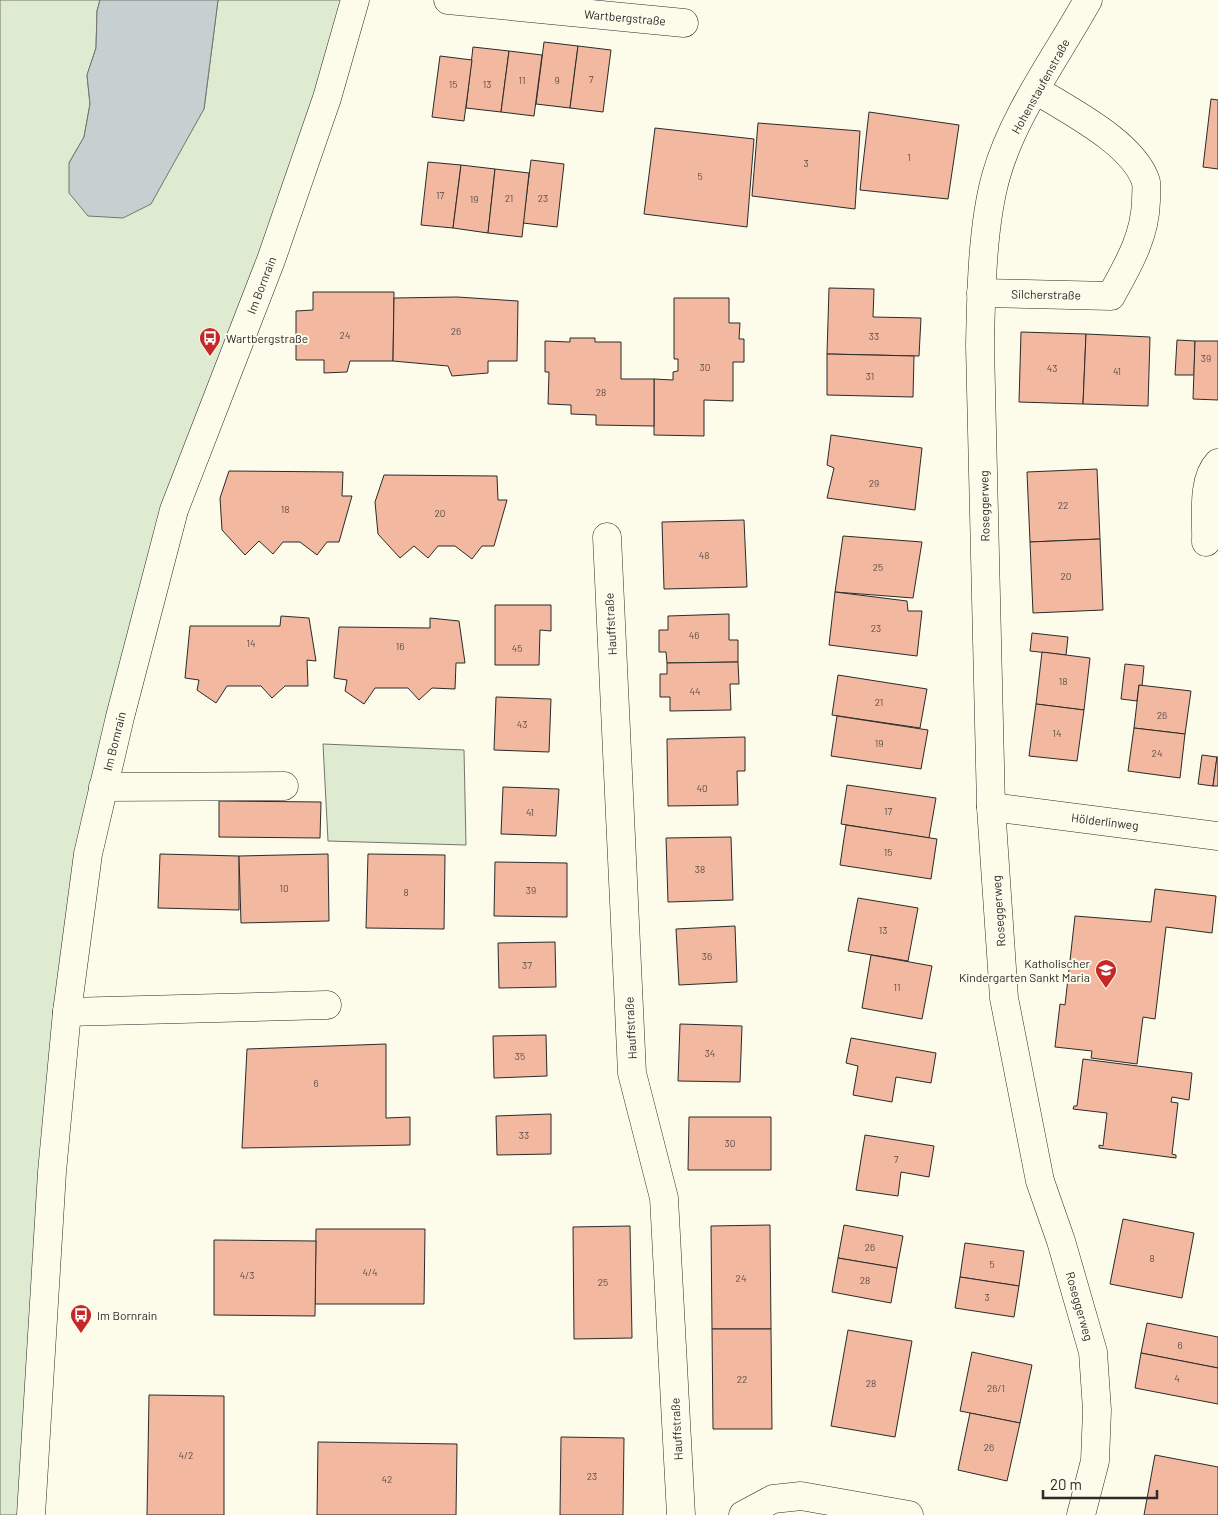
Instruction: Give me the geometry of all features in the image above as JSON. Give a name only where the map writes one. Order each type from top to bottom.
[{"type":"street","name":"Im Bornrain","points":[[31,1515],[52,1172],[67,1012],[88,854],[103,787],[174,510],[271,260],[327,98],[355,0]]},
{"type":"street","name":"Wartbergstraße","points":[[448,0],[684,23]]},
{"type":"street","name":"Hohenstaufenstraße","points":[[981,293],[987,230],[996,176],[1014,130],[1088,0]]},
{"type":"street","name":"Silcherstraße","points":[[981,293],[1111,296],[1134,254],[1145,219],[1146,182],[1133,158],[1105,134],[1036,90]]},
{"type":"street","name":"Roseggerweg","points":[[981,293],[980,356],[992,807],[1004,998],[1040,1181],[1061,1241],[1093,1352],[1097,1410],[1094,1461],[1081,1515]]},
{"type":"street","points":[[1206,542],[1208,490],[1213,468],[1218,463]]},
{"type":"street","name":"Hauffstraße","points":[[607,537],[632,1073],[664,1198],[681,1515]]},
{"type":"street","points":[[103,787],[284,786]]},
{"type":"street","name":"Hölderlinweg","points":[[992,807],[1218,836]]},
{"type":"street","points":[[67,1012],[327,1005]]},
{"type":"street","points":[[743,1515],[773,1499],[801,1496],[909,1515]]},
{"type":"green space","points":[[0,0],[100,0],[97,11],[96,48],[87,75],[90,104],[84,137],[69,163],[204,109],[218,0],[355,0],[174,510],[88,854],[31,1515],[0,1515]]},
{"type":"green space","points":[[323,744],[464,750],[466,845],[328,841]]},
{"type":"shaded area","points":[[100,0],[218,0],[204,109],[151,204],[123,218],[88,216],[69,193],[69,163],[84,137],[90,104],[87,75],[96,48],[97,11]]},
{"type":"building","points":[[544,42],[578,46],[570,108],[536,104]]},
{"type":"building","points":[[578,46],[611,50],[603,112],[570,108]]},
{"type":"building","points":[[473,47],[509,51],[501,112],[466,108]]},
{"type":"building","points":[[509,51],[542,55],[534,116],[501,112]]},
{"type":"building","points":[[440,56],[472,60],[464,121],[432,117]]},
{"type":"building","points":[[1211,99],[1218,100],[1218,169],[1203,167]]},
{"type":"building","points":[[869,112],[959,125],[948,199],[860,190]]},
{"type":"building","points":[[758,123],[860,131],[855,209],[752,196]]},
{"type":"building","points":[[655,128],[754,139],[747,227],[644,214]]},
{"type":"building","points":[[531,160],[564,164],[557,227],[523,223]]},
{"type":"building","points":[[428,162],[461,165],[453,228],[421,225]]},
{"type":"building","points":[[461,165],[495,169],[488,233],[453,228]]},
{"type":"building","points":[[495,169],[529,173],[522,237],[488,233]]},
{"type":"building","points":[[829,288],[874,289],[873,317],[921,318],[919,356],[827,354]]},
{"type":"building","points":[[313,292],[394,292],[393,361],[350,361],[347,372],[324,373],[324,360],[296,360],[296,311],[313,310]]},
{"type":"building","points":[[457,297],[518,301],[517,361],[488,361],[488,373],[452,376],[448,366],[393,361],[394,298]]},
{"type":"building","points":[[674,298],[729,298],[729,323],[740,323],[739,339],[744,339],[744,362],[733,362],[733,401],[704,400],[704,436],[654,435],[654,379],[673,380],[673,372],[678,371],[678,359],[674,359]]},
{"type":"building","points":[[1021,332],[1086,334],[1083,404],[1019,402]]},
{"type":"building","points":[[1086,334],[1150,337],[1148,406],[1083,404]]},
{"type":"building","points":[[570,338],[595,338],[595,342],[621,342],[621,379],[654,379],[654,426],[596,425],[596,415],[571,414],[571,405],[548,404],[549,372],[545,372],[545,341],[570,342]]},
{"type":"building","points":[[1177,340],[1195,341],[1194,375],[1175,375]]},
{"type":"building","points":[[1195,341],[1218,341],[1218,400],[1193,399]]},
{"type":"building","points":[[827,354],[914,356],[913,397],[827,395]]},
{"type":"building","points":[[831,435],[922,448],[915,510],[827,498],[834,468],[827,465]]},
{"type":"building","points":[[1097,469],[1100,539],[1030,542],[1027,472]]},
{"type":"building","points":[[229,471],[343,472],[342,496],[352,496],[339,542],[327,542],[317,555],[300,542],[283,542],[273,554],[259,541],[245,555],[222,530],[220,498]]},
{"type":"building","points":[[384,475],[497,476],[498,500],[507,500],[494,546],[482,546],[472,559],[455,546],[438,546],[428,558],[414,546],[400,558],[378,534],[375,502]]},
{"type":"building","points":[[744,520],[747,587],[664,589],[662,522]]},
{"type":"building","points":[[843,536],[922,542],[913,598],[835,592]]},
{"type":"building","points":[[1100,539],[1103,610],[1033,613],[1030,542]]},
{"type":"building","points":[[835,592],[907,601],[908,611],[922,611],[917,656],[829,645]]},
{"type":"building","points":[[495,605],[551,605],[551,631],[540,630],[539,665],[495,665]]},
{"type":"building","points":[[729,614],[729,640],[738,640],[738,662],[667,663],[666,652],[659,652],[659,630],[668,630],[668,616]]},
{"type":"building","points":[[281,616],[309,618],[316,661],[307,660],[308,686],[285,686],[272,698],[261,686],[227,686],[216,703],[197,690],[199,680],[185,678],[190,626],[280,626]]},
{"type":"building","points":[[430,618],[459,621],[465,663],[456,663],[455,689],[432,688],[419,700],[408,688],[375,688],[364,704],[345,691],[347,680],[334,678],[339,627],[430,628]]},
{"type":"building","points":[[1032,633],[1068,637],[1066,655],[1030,651]]},
{"type":"building","points":[[1042,652],[1090,658],[1084,710],[1036,704]]},
{"type":"building","points":[[738,662],[739,684],[730,684],[731,710],[670,711],[670,697],[660,697],[660,674],[667,674],[667,663]]},
{"type":"building","points":[[1125,664],[1144,666],[1142,686],[1139,685],[1137,701],[1121,699]]},
{"type":"building","points":[[838,675],[927,689],[920,728],[832,715]]},
{"type":"building","points":[[1139,685],[1191,691],[1185,734],[1134,728]]},
{"type":"building","points":[[496,697],[551,699],[549,752],[494,750]]},
{"type":"building","points":[[1036,704],[1084,710],[1077,761],[1029,756]]},
{"type":"building","points":[[837,716],[928,730],[921,769],[831,756]]},
{"type":"building","points":[[1134,728],[1185,734],[1180,778],[1128,771]]},
{"type":"building","points":[[745,737],[745,771],[737,771],[738,805],[668,806],[667,739]]},
{"type":"building","points":[[1202,755],[1217,757],[1213,786],[1198,784]]},
{"type":"building","points":[[1217,757],[1218,786],[1213,786]]},
{"type":"building","points":[[847,785],[936,798],[929,838],[841,824]]},
{"type":"building","points":[[503,787],[559,789],[556,836],[501,834]]},
{"type":"building","points":[[219,801],[321,802],[320,838],[219,837]]},
{"type":"building","points":[[846,825],[937,839],[931,879],[840,865]]},
{"type":"building","points":[[731,837],[733,900],[668,902],[666,838]]},
{"type":"building","points":[[160,854],[239,856],[239,910],[158,908]]},
{"type":"building","points":[[328,854],[329,921],[241,923],[239,856]]},
{"type":"building","points":[[368,854],[445,855],[444,929],[366,928]]},
{"type":"building","points":[[495,862],[567,863],[567,917],[494,916]]},
{"type":"building","points":[[1155,889],[1216,896],[1212,933],[1166,927],[1155,1019],[1143,1017],[1137,1064],[1091,1058],[1092,1051],[1055,1047],[1060,1004],[1065,1005],[1075,916],[1151,922]]},
{"type":"building","points":[[858,898],[918,908],[908,961],[848,951]]},
{"type":"building","points":[[735,926],[737,982],[679,985],[676,929]]},
{"type":"building","points":[[555,942],[556,987],[499,988],[498,943]]},
{"type":"building","points":[[871,955],[932,966],[922,1019],[862,1008]]},
{"type":"building","points":[[680,1024],[742,1026],[740,1082],[678,1081]]},
{"type":"building","points":[[546,1035],[547,1076],[494,1078],[493,1036]]},
{"type":"building","points":[[851,1038],[936,1053],[931,1083],[896,1077],[892,1102],[853,1095],[858,1066],[846,1063]]},
{"type":"building","points":[[386,1044],[386,1118],[410,1117],[410,1145],[242,1148],[247,1049]]},
{"type":"building","points":[[1083,1059],[1192,1073],[1189,1100],[1172,1097],[1171,1102],[1178,1103],[1172,1154],[1176,1155],[1176,1158],[1099,1148],[1099,1145],[1103,1146],[1107,1113],[1073,1109],[1074,1106],[1077,1106]]},
{"type":"building","points":[[551,1114],[551,1154],[497,1155],[496,1116]]},
{"type":"building","points":[[689,1117],[771,1117],[771,1170],[688,1170]]},
{"type":"building","points":[[865,1135],[934,1146],[929,1177],[901,1172],[898,1196],[856,1190]]},
{"type":"building","points":[[1123,1219],[1194,1233],[1182,1298],[1110,1284]]},
{"type":"building","points":[[770,1225],[771,1329],[712,1329],[711,1226]]},
{"type":"building","points":[[844,1225],[903,1236],[897,1268],[838,1258]]},
{"type":"building","points":[[630,1226],[632,1338],[574,1339],[573,1227]]},
{"type":"building","points":[[316,1229],[425,1229],[424,1304],[315,1304]]},
{"type":"building","points":[[214,1240],[316,1241],[315,1316],[214,1315]]},
{"type":"building","points":[[965,1243],[1024,1251],[1019,1286],[960,1277]]},
{"type":"building","points":[[838,1258],[897,1268],[891,1303],[832,1292]]},
{"type":"building","points":[[960,1277],[1019,1286],[1014,1317],[955,1308]]},
{"type":"building","points":[[1147,1323],[1218,1337],[1218,1368],[1141,1353]]},
{"type":"building","points":[[712,1329],[771,1329],[772,1429],[713,1429]]},
{"type":"building","points":[[848,1330],[912,1341],[895,1437],[831,1426]]},
{"type":"building","points":[[972,1352],[1032,1365],[1020,1423],[960,1411]]},
{"type":"building","points":[[1141,1353],[1218,1368],[1218,1404],[1135,1388]]},
{"type":"building","points":[[149,1395],[224,1396],[224,1515],[147,1515]]},
{"type":"building","points":[[970,1413],[1020,1423],[1007,1481],[958,1470]]},
{"type":"building","points":[[561,1437],[624,1438],[623,1515],[560,1515]]},
{"type":"building","points":[[318,1442],[457,1444],[456,1515],[317,1515]]},
{"type":"building","points":[[1155,1455],[1218,1467],[1218,1515],[1144,1515]]},
{"type":"place","name":"Wartbergstraße","points":[[210,357]]},
{"type":"place","name":"Katholischer Kindergarten Sankt Maria","points":[[1106,989]]},
{"type":"place","name":"Im Bornrain","points":[[81,1334]]}]
